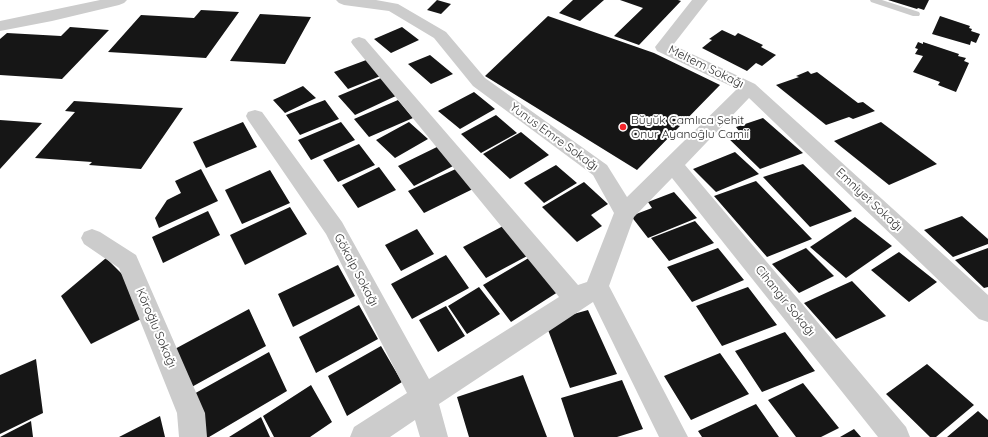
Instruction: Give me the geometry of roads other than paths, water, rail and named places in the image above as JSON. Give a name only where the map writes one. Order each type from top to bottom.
[{"type":"street","points":[[0,26],[52,16],[119,0]]},
{"type":"street","name":"Yunus Emre Sokağı","points":[[344,0],[393,7],[440,35],[479,82],[600,170],[625,213]]},
{"type":"street","name":"Meltem Sokağı","points":[[625,213],[750,88],[663,47],[700,0]]},
{"type":"street","points":[[359,42],[576,300]]},
{"type":"street","name":"Emniyet Sokağı","points":[[750,88],[988,311]]},
{"type":"street","name":"Gökalp Sokağı","points":[[255,116],[334,228],[424,398],[434,437]]},
{"type":"street","name":"Cihangir Sokağı","points":[[673,165],[896,437]]},
{"type":"street","points":[[364,437],[597,286],[625,213]]},
{"type":"street","name":"Köroğlu Sokağı","points":[[92,238],[128,262],[191,413],[193,437]]},
{"type":"street","points":[[597,286],[674,437]]},
{"type":"lane","points":[[874,0],[916,14]]},
{"type":"place","name":"Büyük Çamlıca Şehit Onur Ayanoğlu Camii","points":[[623,127]]}]
